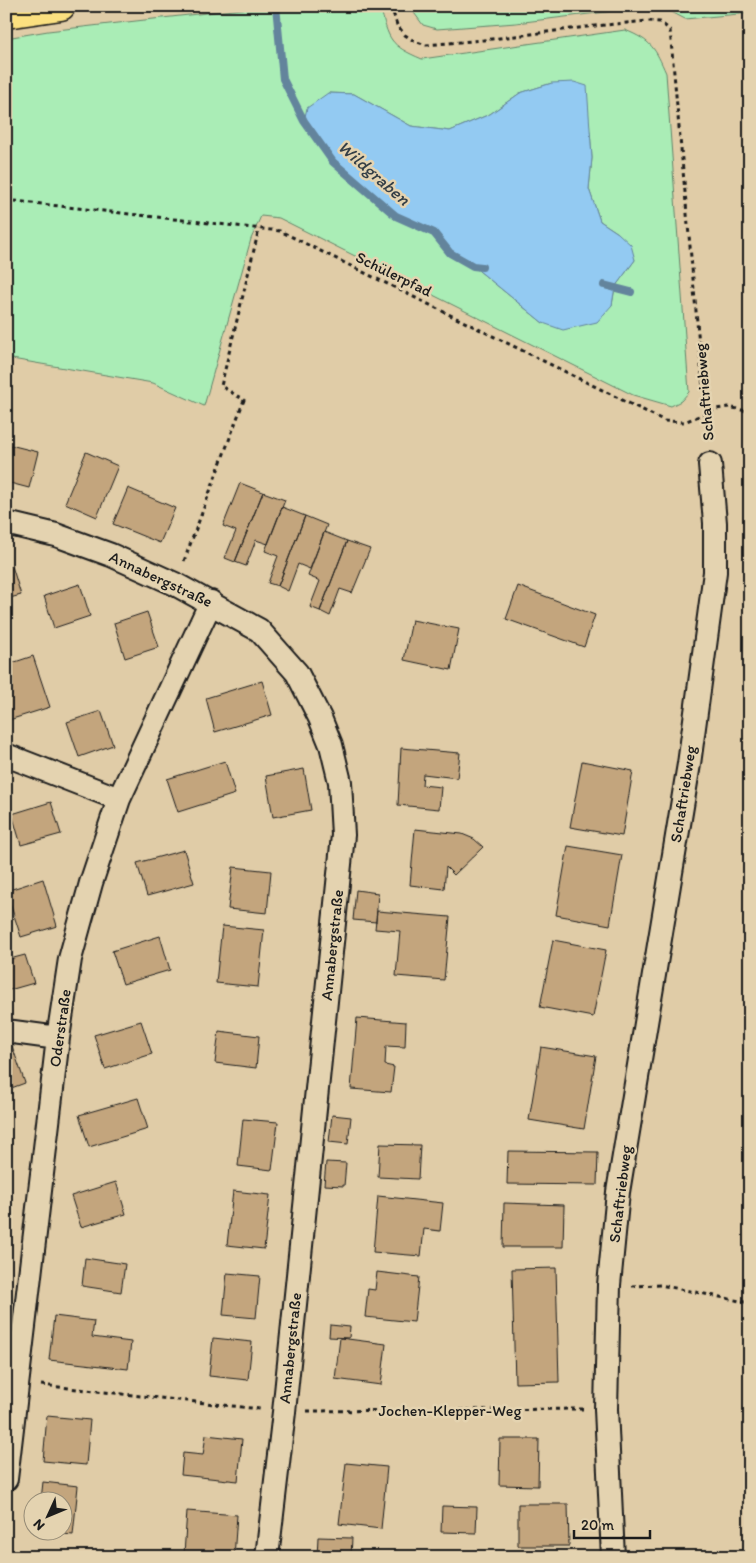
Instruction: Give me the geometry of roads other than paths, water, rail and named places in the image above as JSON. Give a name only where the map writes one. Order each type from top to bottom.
[{"type":"highway","points":[[6,14],[61,6]]},
{"type":"street","name":"Schaftriebweg","points":[[613,1557],[606,1409],[609,1285],[618,1192],[689,764],[715,572],[715,523],[710,464]]},
{"type":"street","name":"Annabergstraße","points":[[6,523],[56,536],[112,555],[211,602],[259,630],[297,672],[331,745],[340,782],[343,835],[284,1412],[267,1557]]},
{"type":"street","name":"Oderstraße","points":[[6,1479],[20,1383],[58,1038],[70,959],[91,883],[119,799],[211,602]]},
{"type":"street","points":[[6,755],[119,799]]},
{"type":"street","points":[[6,1031],[58,1038]]},
{"type":"water","points":[[574,82],[587,86],[592,158],[589,189],[600,221],[618,233],[631,245],[635,260],[615,287],[612,305],[597,322],[563,330],[543,323],[473,266],[450,253],[434,233],[396,216],[333,162],[304,121],[307,108],[328,93],[354,94],[411,126],[450,131],[490,114],[520,93],[552,83]]},
{"type":"waterway","name":"Wildgraben","points":[[276,6],[283,79],[304,121],[333,162],[396,216],[434,233],[450,253],[473,266],[482,267]]},
{"type":"waterway","name":"Wildgraben","points":[[604,285],[631,292]]}]
